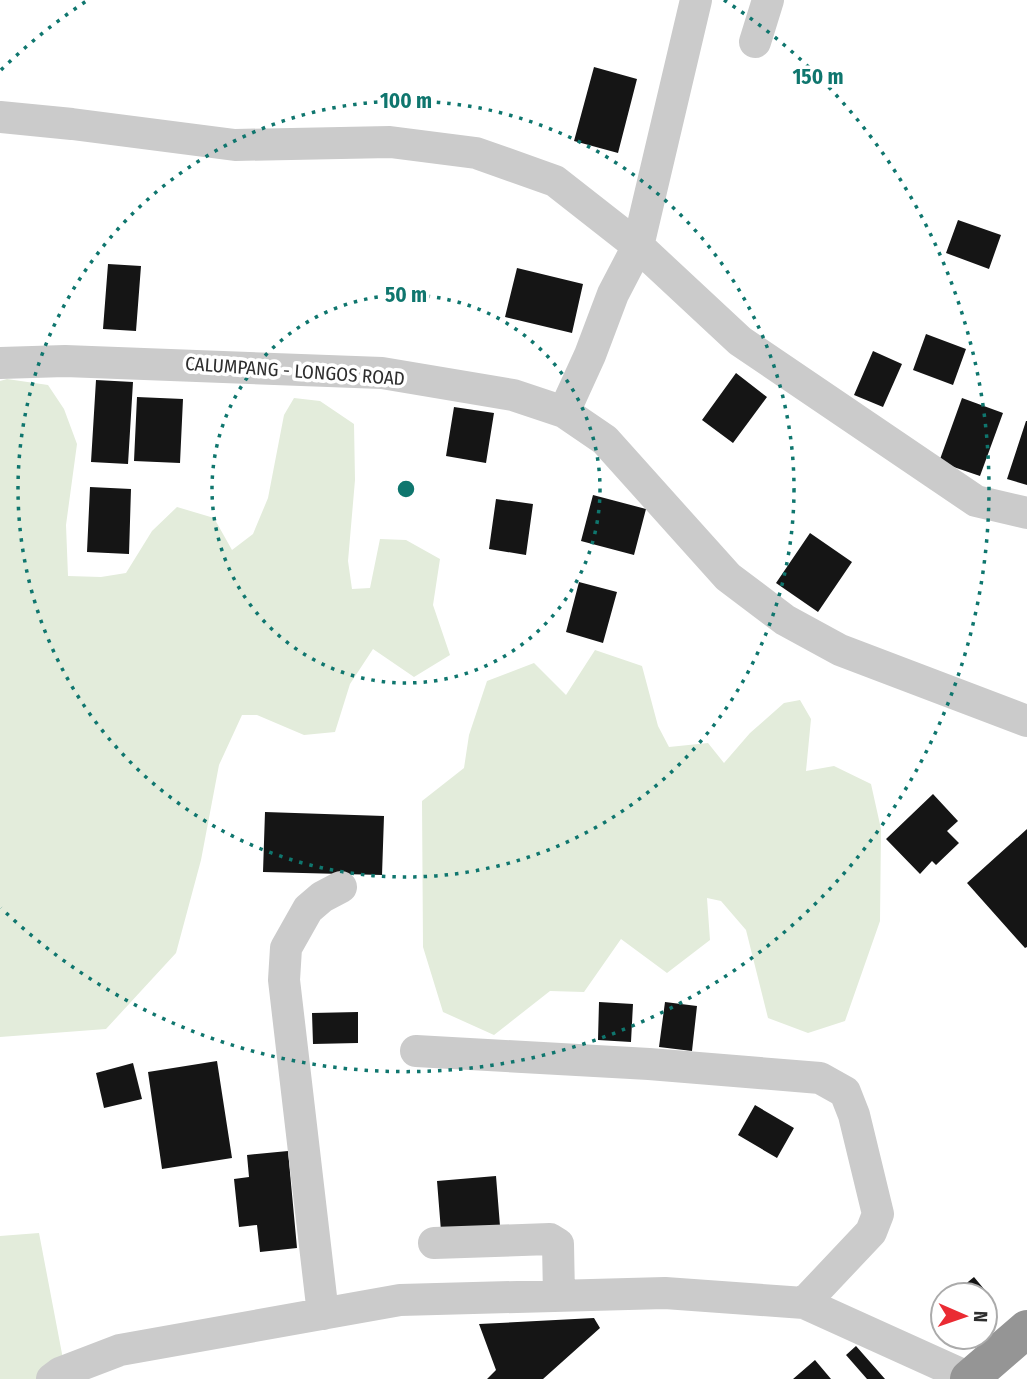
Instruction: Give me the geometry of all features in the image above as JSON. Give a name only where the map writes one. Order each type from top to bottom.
[{"type":"highway","points":[[970,1379],[1027,1329]]},
{"type":"street","points":[[564,412],[590,355],[613,294],[638,246],[696,0]]},
{"type":"street","points":[[755,42],[768,0]]},
{"type":"street","points":[[0,117],[235,145],[390,142],[476,153],[555,181],[638,246],[740,341],[976,501],[1027,513]]},
{"type":"street","name":"CALUMPANG - LONGOS ROAD","points":[[0,363],[78,361],[382,373],[513,395],[564,412],[605,440],[728,577],[785,620],[840,650],[1027,721]]},
{"type":"street","points":[[323,1314],[284,980],[286,948],[308,909],[322,897],[341,887]]},
{"type":"street","points":[[416,1051],[820,1077],[845,1092],[854,1115],[878,1214],[871,1232],[804,1303]]},
{"type":"street","points":[[434,1243],[550,1239],[558,1244],[559,1296]]},
{"type":"street","points":[[52,1379],[60,1373],[120,1350],[400,1300],[666,1293],[804,1303],[970,1379]]},
{"type":"green space","points":[[7,379],[48,385],[64,409],[77,444],[66,525],[68,576],[101,577],[126,573],[152,531],[177,507],[214,518],[232,550],[253,534],[268,498],[284,415],[294,398],[320,401],[354,424],[355,480],[348,561],[352,589],[370,588],[380,539],[406,540],[440,559],[433,605],[450,655],[414,677],[373,649],[350,684],[335,732],[304,735],[257,715],[242,715],[219,765],[201,860],[176,953],[106,1029],[0,1037],[0,381]]},
{"type":"green space","points":[[595,650],[642,666],[658,726],[669,747],[708,743],[724,763],[750,733],[784,703],[800,700],[811,719],[806,771],[834,766],[871,784],[881,829],[880,921],[845,1021],[808,1033],[768,1018],[746,930],[721,901],[707,898],[710,940],[667,973],[621,939],[584,992],[550,991],[494,1035],[443,1012],[423,947],[422,801],[464,768],[469,735],[487,681],[534,663],[566,695]]},
{"type":"green space","points":[[39,1233],[63,1359],[40,1379],[0,1379],[0,1236]]},
{"type":"building","points":[[594,67],[637,79],[618,153],[574,141]]},
{"type":"building","points":[[958,220],[1001,235],[989,269],[946,253]]},
{"type":"building","points":[[108,264],[141,266],[136,331],[103,329]]},
{"type":"building","points":[[517,268],[583,284],[572,333],[505,317]]},
{"type":"building","points":[[926,334],[966,349],[953,385],[913,370]]},
{"type":"building","points":[[873,351],[902,364],[883,407],[854,395]]},
{"type":"building","points":[[736,373],[767,397],[733,443],[702,420]]},
{"type":"building","points":[[96,380],[133,382],[128,464],[91,462]]},
{"type":"building","points":[[137,397],[183,399],[180,463],[134,461]]},
{"type":"building","points":[[962,398],[1003,413],[980,476],[939,462]]},
{"type":"building","points":[[454,407],[494,413],[486,463],[446,456]]},
{"type":"building","points":[[1027,421],[1027,485],[1007,479]]},
{"type":"building","points":[[90,487],[131,489],[129,554],[87,552]]},
{"type":"building","points":[[593,495],[646,509],[634,555],[581,541]]},
{"type":"building","points":[[496,499],[533,504],[526,555],[489,549]]},
{"type":"building","points":[[810,533],[852,562],[818,612],[776,583]]},
{"type":"building","points":[[579,582],[617,592],[603,643],[566,632]]},
{"type":"building","points":[[933,794],[958,821],[947,831],[959,843],[936,865],[932,861],[920,874],[886,839]]},
{"type":"building","points":[[265,812],[384,816],[382,875],[263,872]]},
{"type":"building","points":[[1027,829],[1027,947],[1025,948],[967,883]]},
{"type":"building","points":[[599,1002],[633,1004],[631,1042],[598,1040]]},
{"type":"building","points":[[665,1002],[697,1006],[692,1051],[659,1047]]},
{"type":"building","points":[[358,1012],[358,1043],[313,1044],[312,1013]]},
{"type":"building","points":[[217,1061],[232,1158],[162,1169],[148,1072]]},
{"type":"building","points":[[133,1063],[142,1099],[104,1108],[96,1073]]},
{"type":"building","points":[[755,1105],[794,1128],[777,1158],[738,1135]]},
{"type":"building","points":[[288,1151],[297,1248],[260,1252],[257,1225],[239,1227],[234,1179],[249,1177],[247,1155]]},
{"type":"building","points":[[496,1176],[500,1226],[441,1231],[437,1181]]},
{"type":"building","points":[[594,1318],[600,1328],[543,1379],[487,1379],[496,1370],[479,1324]]},
{"type":"building","points":[[856,1346],[885,1379],[867,1379],[846,1355]]},
{"type":"building","points":[[815,1360],[831,1379],[793,1379]]}]
